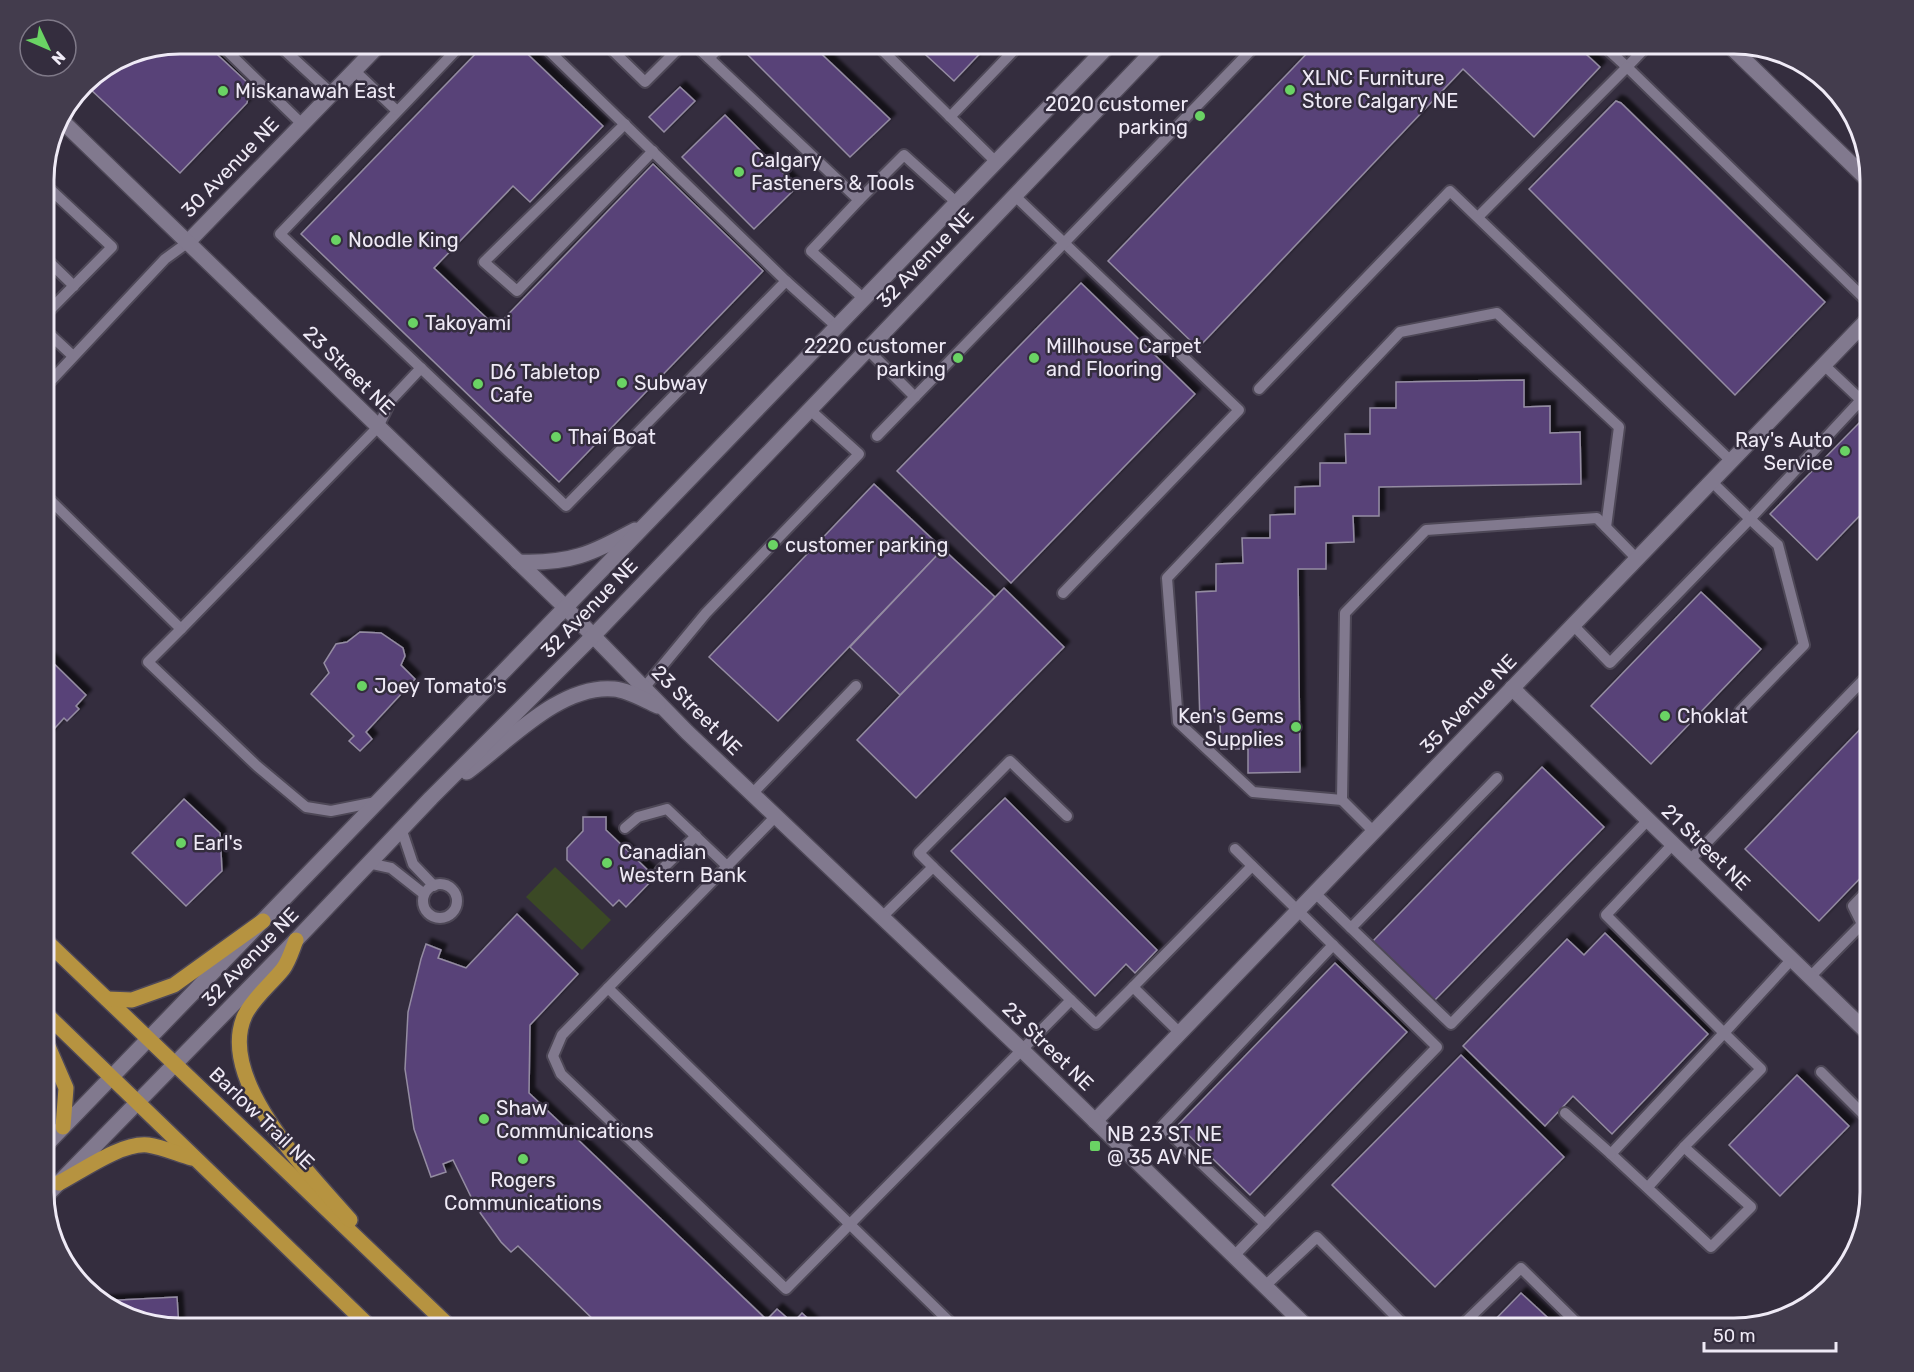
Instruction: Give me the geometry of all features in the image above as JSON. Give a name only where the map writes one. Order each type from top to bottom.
[{"type":"main road","points":[[106,999],[132,1000],[174,985],[263,921]]},
{"type":"main road","points":[[296,940],[285,967],[250,1005],[244,1017],[240,1043],[244,1067],[252,1090],[285,1143],[402,1282]]},
{"type":"main road","name":"Barlow Trail NE","points":[[54,949],[440,1318]]},
{"type":"main road","points":[[54,1022],[360,1318]]},
{"type":"main road","points":[[54,1061],[66,1088],[63,1127]]},
{"type":"main road","points":[[59,1183],[111,1154],[135,1146],[148,1145],[195,1159]]},
{"type":"street","name":"30 Avenue NE","points":[[187,243],[370,54]]},
{"type":"street","name":"32 Avenue NE","points":[[54,1136],[150,1040],[996,162],[1094,54]]},
{"type":"street","name":"32 Avenue NE","points":[[54,1188],[296,940],[401,828],[592,636],[1150,54]]},
{"type":"street","points":[[1738,54],[1859,172]]},
{"type":"street","name":"23 Street NE","points":[[67,125],[566,608],[665,709],[1021,1049],[1297,1318]]},
{"type":"street","name":"35 Avenue NE","points":[[1095,1121],[1860,327]]},
{"type":"street","points":[[518,562],[564,562],[582,556],[648,523]]},
{"type":"street","name":"21 Street NE","points":[[1512,688],[1860,1025]]},
{"type":"street","points":[[431,798],[500,749],[536,717],[573,696],[596,689],[616,689],[665,709]]},
{"type":"lane","points":[[230,54],[302,124]]},
{"type":"lane","points":[[291,54],[331,93]]},
{"type":"lane","points":[[452,54],[280,234],[566,506],[786,281]]},
{"type":"lane","points":[[552,54],[786,281],[836,326]]},
{"type":"lane","points":[[616,54],[645,82],[673,54]]},
{"type":"lane","points":[[705,54],[859,200]]},
{"type":"lane","points":[[709,58],[713,54]]},
{"type":"lane","points":[[886,54],[996,162]]},
{"type":"lane","points":[[950,117],[1010,54]]},
{"type":"lane","points":[[877,436],[1247,54]]},
{"type":"lane","points":[[1613,54],[1860,294]]},
{"type":"lane","points":[[1478,217],[1639,54]]},
{"type":"lane","points":[[354,70],[396,110]]},
{"type":"lane","points":[[625,124],[484,262],[517,291],[638,169],[652,151]]},
{"type":"lane","points":[[863,298],[811,250],[859,200],[904,155],[956,202]]},
{"type":"lane","points":[[1259,389],[1450,191],[1731,461]]},
{"type":"lane","points":[[54,193],[112,247],[54,306]]},
{"type":"lane","points":[[1014,195],[1239,410],[1063,593]]},
{"type":"lane","points":[[54,377],[165,259],[187,243]]},
{"type":"lane","points":[[54,267],[74,286]]},
{"type":"lane","points":[[1374,831],[1342,800],[1253,792],[1178,722],[1167,578],[1400,332],[1497,313],[1619,427],[1606,527]]},
{"type":"lane","points":[[54,339],[74,356]]},
{"type":"lane","points":[[867,349],[915,397]]},
{"type":"lane","points":[[1824,365],[1860,399]]},
{"type":"lane","points":[[377,802],[331,811],[306,807],[148,662],[378,427],[392,400],[421,368]]},
{"type":"lane","points":[[1573,625],[1610,663],[1750,519],[1860,401]]},
{"type":"lane","points":[[644,688],[706,613],[859,454],[809,409]]},
{"type":"lane","points":[[1712,482],[1778,544],[1804,645],[1740,711]]},
{"type":"lane","points":[[54,504],[181,629]]},
{"type":"lane","points":[[1342,800],[1345,613],[1426,530],[1597,518],[1637,559]]},
{"type":"lane","points":[[1690,860],[1860,683]]},
{"type":"lane","points":[[753,794],[856,686]]},
{"type":"lane","points":[[1067,816],[1010,761],[919,853],[1096,1024],[1252,866]]},
{"type":"lane","points":[[1351,928],[1497,778]]},
{"type":"lane","points":[[625,828],[644,814],[668,809],[728,867]]},
{"type":"lane","points":[[776,816],[562,1035],[553,1056],[561,1074],[786,1289],[1071,1000]]},
{"type":"lane","points":[[1315,893],[1451,1024],[1648,820]]},
{"type":"lane","points":[[401,828],[409,857],[434,886]]},
{"type":"lane","points":[[660,871],[696,836]]},
{"type":"lane","points":[[1648,1187],[1684,1147],[1761,1070],[1606,915],[1673,844]]},
{"type":"lane","points":[[1234,1256],[1437,1047],[1235,849]]},
{"type":"lane","points":[[368,863],[391,868],[424,894]]},
{"type":"lane","points":[[882,917],[933,867]]},
{"type":"lane","points":[[446,885],[455,893],[457,903],[452,913],[442,918],[431,916],[423,907],[424,894],[434,886],[446,885]]},
{"type":"lane","points":[[1860,899],[1853,906],[1860,920]]},
{"type":"lane","points":[[1810,977],[1860,926]]},
{"type":"lane","points":[[1265,1224],[1162,1126],[1333,945]]},
{"type":"lane","points":[[1611,1154],[1792,959]]},
{"type":"lane","points":[[1134,987],[1180,1033]]},
{"type":"lane","points":[[608,988],[945,1318]]},
{"type":"lane","points":[[1821,1072],[1860,1111]]},
{"type":"lane","points":[[1565,1113],[1711,1247],[1750,1207],[1684,1147]]},
{"type":"lane","points":[[1265,1286],[1317,1237],[1396,1318]]},
{"type":"lane","points":[[1470,1318],[1521,1268],[1571,1318]]},
{"type":"green space","points":[[555,867],[611,920],[582,950],[526,897]]},
{"type":"building","points":[[217,54],[250,85],[247,103],[180,173],[92,90],[124,67],[156,56]]},
{"type":"building","points":[[475,54],[527,54],[603,126],[530,202],[513,186],[434,268],[496,327],[653,164],[763,271],[559,482],[301,234]]},
{"type":"building","points":[[822,54],[890,119],[850,157],[748,55]]},
{"type":"building","points":[[925,54],[980,54],[954,81]]},
{"type":"building","points":[[1306,54],[1586,54],[1600,67],[1534,137],[1463,69],[1198,348],[1108,261]]},
{"type":"building","points":[[680,87],[695,101],[664,132],[649,117]]},
{"type":"building","points":[[1616,101],[1621,103],[1825,302],[1735,395],[1529,189]]},
{"type":"building","name":"Calgary Fasteners & Tools","points":[[725,115],[797,187],[754,229],[682,157]]},
{"type":"building","points":[[1081,283],[1195,394],[1011,583],[897,471]]},
{"type":"building","points":[[1524,380],[1524,407],[1550,406],[1550,433],[1580,432],[1581,484],[1379,487],[1379,516],[1353,516],[1354,542],[1326,543],[1326,569],[1298,569],[1300,772],[1248,773],[1248,749],[1221,749],[1220,721],[1200,723],[1196,592],[1216,591],[1216,564],[1243,563],[1242,538],[1270,538],[1270,515],[1295,514],[1295,487],[1320,486],[1320,463],[1346,463],[1345,434],[1370,434],[1370,408],[1396,408],[1396,382]]},
{"type":"building","points":[[1860,422],[1860,515],[1817,560],[1770,514]]},
{"type":"building","points":[[874,484],[943,549],[778,721],[709,657]]},
{"type":"building","points":[[943,549],[995,597],[900,695],[850,647]]},
{"type":"building","points":[[1004,588],[1064,647],[916,798],[857,740]]},
{"type":"building","points":[[1701,592],[1761,649],[1651,764],[1591,706]]},
{"type":"building","name":"Joey Tomato's","points":[[360,632],[381,633],[403,648],[405,656],[401,665],[415,679],[366,732],[372,739],[360,751],[349,741],[354,736],[311,694],[329,673],[324,663],[336,644],[347,642]]},
{"type":"building","points":[[54,664],[86,695],[76,706],[79,709],[67,721],[64,718],[54,729]]},
{"type":"building","points":[[1860,729],[1860,878],[1819,921],[1745,849]]},
{"type":"building","points":[[1542,767],[1604,827],[1434,1001],[1373,941]]},
{"type":"building","points":[[1005,798],[1157,950],[1135,973],[1126,964],[1095,996],[951,851]]},
{"type":"building","name":"Earl's","points":[[184,799],[220,833],[222,871],[186,906],[132,853]]},
{"type":"building","points":[[583,817],[606,817],[606,830],[655,877],[626,907],[619,900],[613,906],[567,860],[567,848],[583,831]]},
{"type":"building","name":"Shaw Communications","points":[[517,914],[578,974],[530,1025],[529,1093],[765,1318],[592,1318],[518,1246],[511,1252],[501,1242],[476,1207],[453,1160],[443,1164],[446,1172],[431,1177],[414,1129],[405,1069],[408,1012],[426,944],[441,950],[438,958],[466,968]]},
{"type":"building","points":[[1605,933],[1708,1034],[1612,1134],[1573,1096],[1545,1126],[1463,1046],[1567,939],[1584,955]]},
{"type":"building","points":[[1335,963],[1407,1032],[1250,1195],[1178,1125]]},
{"type":"building","points":[[1461,1055],[1564,1157],[1435,1287],[1332,1185]]},
{"type":"building","points":[[1797,1075],[1849,1126],[1780,1196],[1729,1145]]},
{"type":"building","points":[[1521,1293],[1548,1318],[1497,1318]]},
{"type":"building","points":[[177,1297],[178,1318],[148,1314],[116,1300]]},
{"type":"building","points":[[777,1309],[787,1318],[768,1318]]},
{"type":"building","points":[[802,1313],[807,1318],[798,1318]]},
{"type":"place","name":"XLNC Furniture Store Calgary NE","points":[[1290,90]]},
{"type":"place","name":"Miskanawah East","points":[[223,91]]},
{"type":"place","name":"2020 customer parking","points":[[1200,116]]},
{"type":"place","name":"Calgary Fasteners & Tools","points":[[739,172]]},
{"type":"place","name":"Noodle King","points":[[336,240]]},
{"type":"place","name":"Takoyami","points":[[413,323]]},
{"type":"place","name":"2220 customer parking","points":[[958,358]]},
{"type":"place","name":"Millhouse Carpet and Flooring","points":[[1034,358]]},
{"type":"place","name":"Subway","points":[[622,383]]},
{"type":"place","name":"D6 Tabletop Cafe","points":[[478,384]]},
{"type":"place","name":"Thai Boat","points":[[556,437]]},
{"type":"place","name":"Ray's Auto Service","points":[[1845,451]]},
{"type":"place","name":"customer parking","points":[[773,545]]},
{"type":"place","name":"Joey Tomato's","points":[[362,686]]},
{"type":"place","name":"Choklat","points":[[1665,716]]},
{"type":"place","name":"Ken's Gems Supplies","points":[[1296,727]]},
{"type":"place","name":"Earl's","points":[[181,843]]},
{"type":"place","name":"Canadian Western Bank","points":[[607,863]]},
{"type":"place","name":"Shaw Communications","points":[[484,1119]]},
{"type":"place","name":"NB 23 ST NE @ 35 AV NE","points":[[1095,1146]]},
{"type":"place","name":"Rogers Communications","points":[[523,1159]]}]
